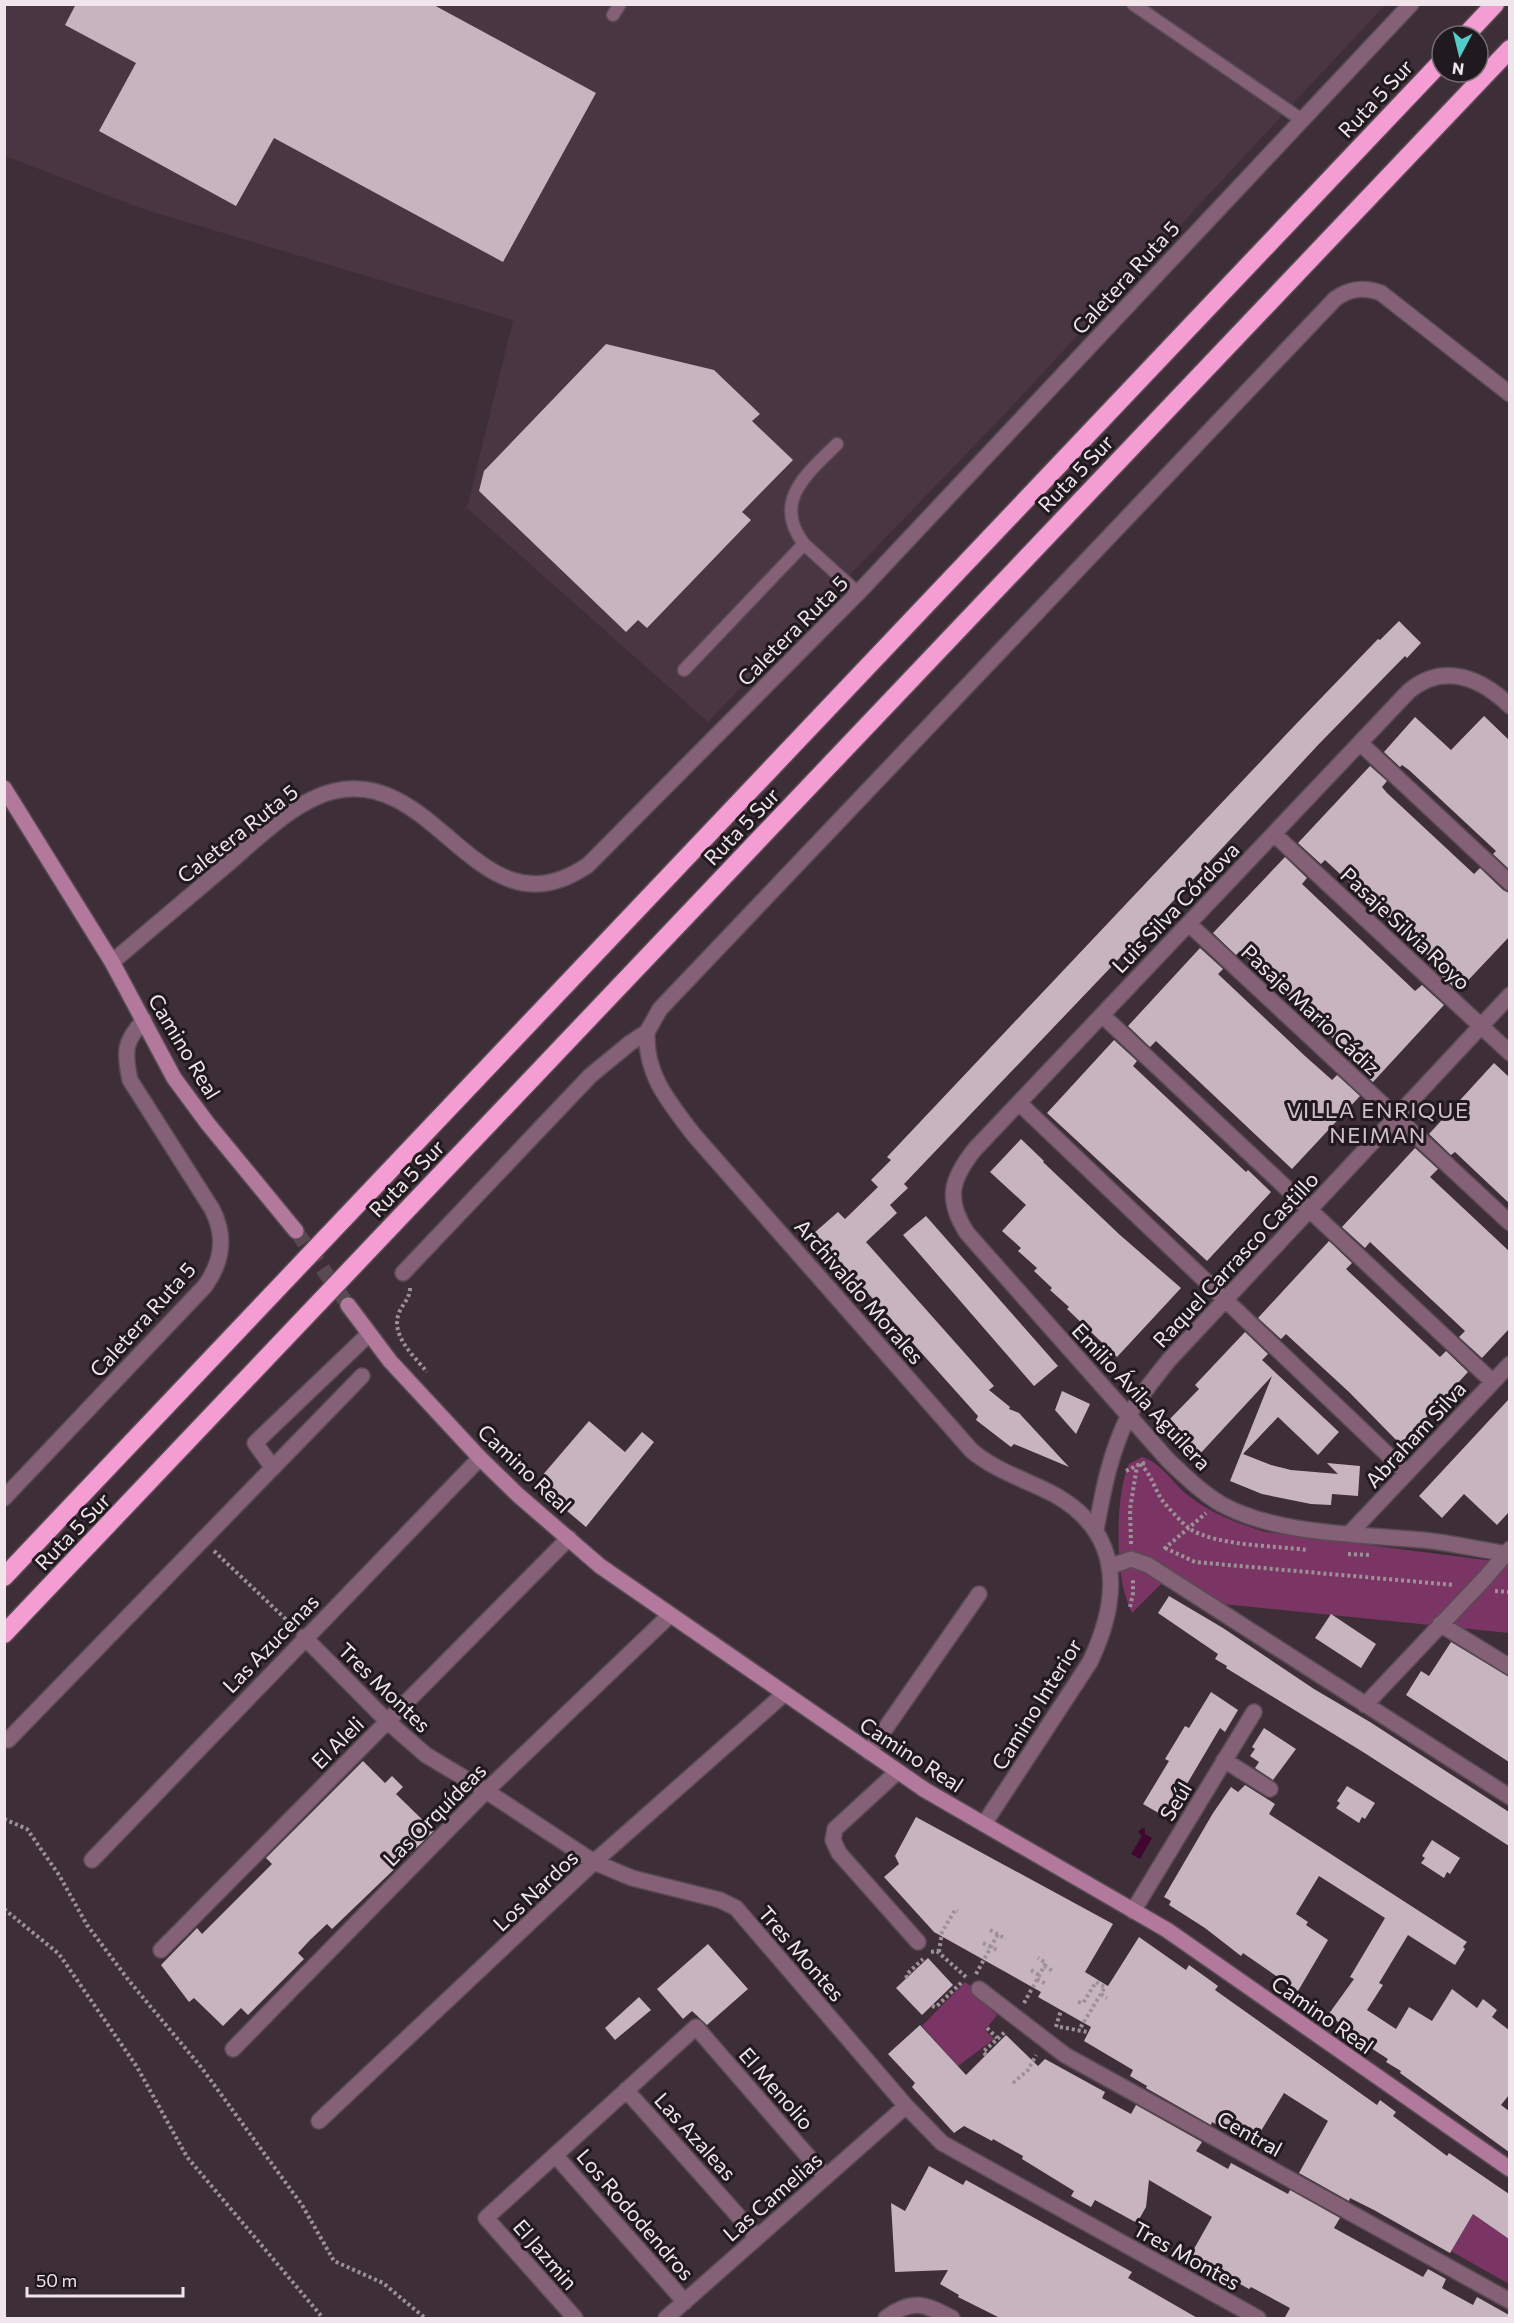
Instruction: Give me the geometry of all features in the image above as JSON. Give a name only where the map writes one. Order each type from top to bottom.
[{"type":"highway","points":[[1476,24],[1495,4]]},
{"type":"highway","name":"Ruta 5 Sur","points":[[4,1634],[1509,49]]},
{"type":"highway","name":"Ruta 5 Sur","points":[[4,1578],[1430,74]]},
{"type":"street","name":"Caletera Ruta 5","points":[[112,962],[275,824],[311,800],[335,790],[376,791],[404,802],[484,866],[508,880],[535,884],[550,883],[576,873],[588,865],[858,593],[1410,4]]},
{"type":"street","points":[[403,1273],[590,1076],[647,1032],[656,1014],[676,991],[1343,293],[1363,289],[1381,293],[1509,394]]},
{"type":"street","name":"Luis Silva Córdova","points":[[952,1192],[957,1174],[965,1161],[1420,682],[1434,677],[1450,676],[1470,679],[1491,689],[1509,706]]},
{"type":"street","points":[[1360,743],[1509,883]]},
{"type":"street","name":"Camino Real","points":[[4,788],[112,962],[159,1052],[188,1098],[296,1230]]},
{"type":"street","name":"Pasaje Silvia Royo","points":[[1274,834],[1509,1053]]},
{"type":"street","name":"Pasaje Mario Cádiz","points":[[1189,924],[1509,1223]]},
{"type":"street","name":"Raquel Carrasco Castillo","points":[[1096,1530],[1109,1467],[1129,1416],[1146,1389],[1169,1360],[1509,995]]},
{"type":"street","points":[[1102,1015],[1493,1382]]},
{"type":"street","name":"Caletera Ruta 5","points":[[4,1498],[205,1286],[217,1266],[221,1232],[212,1209],[130,1080],[126,1058],[127,1044],[131,1034],[144,1020]]},
{"type":"street","name":"Archivaldo Morales","points":[[647,1032],[646,1050],[660,1089],[694,1135],[971,1450],[989,1463],[1057,1496],[1078,1511],[1096,1530]]},
{"type":"street","points":[[1019,1103],[1407,1473]]},
{"type":"street","name":"Emilio Ávila Aguilera","points":[[952,1192],[955,1210],[967,1233],[1168,1460],[1217,1501],[1255,1518],[1289,1526],[1427,1540],[1508,1552]]},
{"type":"street","name":"Camino Real","points":[[348,1305],[390,1361],[480,1458],[518,1495],[600,1566],[897,1772],[1167,1930],[1509,2169]]},
{"type":"street","points":[[273,1468],[255,1443],[369,1334]]},
{"type":"street","name":"Abraham Silva","points":[[1350,1533],[1509,1364]]},
{"type":"street","points":[[8,1740],[362,1377]]},
{"type":"street","name":"Las Azucenas","points":[[92,1860],[304,1637],[480,1458]]},
{"type":"street","name":"Camino Interior","points":[[984,1824],[1090,1662],[1107,1622],[1111,1606],[1109,1568],[1096,1530]]},
{"type":"street","name":"El Aleli","points":[[160,1950],[569,1538]]},
{"type":"street","points":[[1365,1705],[1508,1552]]},
{"type":"street","points":[[1109,1568],[1131,1559],[1148,1565],[1509,1797]]},
{"type":"street","points":[[869,1752],[979,1594]]},
{"type":"street","name":"Las Orquídeas","points":[[233,2049],[486,1791],[670,1615]]},
{"type":"street","points":[[1440,1624],[1509,1667]]},
{"type":"street","name":"Tres Montes","points":[[304,1637],[387,1721],[426,1755],[486,1791],[594,1862],[632,1878],[720,1900],[736,1908],[906,2106],[942,2143],[1258,2319]]},
{"type":"street","name":"Los Nardos","points":[[319,2121],[594,1862],[784,1694]]},
{"type":"street","name":"Seúl","points":[[1133,1911],[1254,1712]]},
{"type":"street","points":[[1224,1760],[1270,1789]]},
{"type":"street","points":[[897,1772],[835,1829],[832,1840],[839,1853],[918,1942]]},
{"type":"street","name":"Central","points":[[979,1989],[1014,2024],[1065,2055],[1509,2301]]},
{"type":"street","name":"El Menolio","points":[[626,2090],[696,2027],[826,2177]]},
{"type":"street","points":[[555,2155],[626,2090]]},
{"type":"street","name":"Las Azaleas","points":[[626,2090],[757,2237]]},
{"type":"street","name":"Las Camelias","points":[[666,2319],[906,2106]]},
{"type":"street","name":"El Jazmin","points":[[555,2155],[486,2218],[575,2319]]},
{"type":"street","name":"Los Rododendros","points":[[555,2155],[685,2302]]},
{"type":"street","points":[[886,2319],[908,2305],[933,2308],[952,2319]]},
{"type":"lane","points":[[612,15],[620,4]]},
{"type":"lane","points":[[1133,4],[1302,120]]},
{"type":"lane","points":[[837,444],[804,478],[792,498],[792,521],[804,544],[858,593]]},
{"type":"lane","points":[[684,670],[804,544]]},
{"type":"path","points":[[403,1273],[410,1290],[409,1297],[398,1315],[396,1326],[401,1339],[429,1375]]},
{"type":"path","points":[[1130,1607],[1133,1580],[1130,1509],[1137,1466]]},
{"type":"path","points":[[1133,1580],[1217,1501]]},
{"type":"path","points":[[202,1540],[304,1637]]},
{"type":"path","points":[[1165,1548],[1195,1562],[1462,1586],[1468,1595]]},
{"type":"path","points":[[1489,1596],[1495,1591],[1509,1592]]},
{"type":"path","points":[[4,1819],[27,1829],[59,1875],[87,1925],[201,2067],[302,2205],[334,2261],[383,2283],[424,2319]]},
{"type":"path","points":[[4,1909],[59,1954],[137,2067],[187,2157],[323,2319]]},
{"type":"path","points":[[939,1953],[942,1935],[956,1910],[958,1911]]},
{"type":"path","points":[[990,1930],[1006,1939]]},
{"type":"path","points":[[907,1978],[906,1975],[932,1951],[939,1953],[971,1982],[998,1934]]},
{"type":"path","points":[[983,1942],[999,1952]]},
{"type":"path","points":[[986,2055],[983,2052],[1014,2024],[1044,1966],[1045,1961],[1038,1958]]},
{"type":"path","points":[[1044,1966],[1053,1971]]},
{"type":"path","points":[[1031,1970],[1046,1984]]},
{"type":"path","points":[[932,2006],[936,2007],[944,1997],[967,1978]]},
{"type":"path","points":[[1078,2002],[1082,2004],[1087,1991],[1097,1982],[1104,1987],[1079,2030]]},
{"type":"path","points":[[1101,1994],[1107,1998]]},
{"type":"path","points":[[1056,2027],[1088,2032]]},
{"type":"path","points":[[987,2028],[998,2038]]},
{"type":"path","points":[[1013,2081],[1024,2072],[1036,2056],[1032,2050]]},
{"type":"shaded area","points":[[4,5],[1385,5],[998,421],[708,722],[467,508],[513,320],[143,209],[5,156]]},
{"type":"shaded area","points":[[1142,1457],[1156,1464],[1183,1491],[1207,1508],[1236,1522],[1266,1532],[1509,1563],[1509,1633],[1223,1604],[1172,1573],[1132,1613],[1121,1578],[1120,1508],[1129,1464]]},
{"type":"shaded area","points":[[1142,1828],[1145,1829],[1145,1834],[1152,1838],[1140,1859],[1131,1854],[1142,1836],[1138,1832]]},
{"type":"shaded area","points":[[965,1982],[977,1990],[974,1995],[997,2015],[985,2030],[994,2039],[958,2066],[922,2026]]},
{"type":"shaded area","points":[[1473,2214],[1509,2239],[1509,2284],[1451,2251]]},
{"type":"building","points":[[76,4],[432,4],[596,93],[503,262],[274,138],[236,206],[99,131],[136,63],[65,25]]},
{"type":"building","points":[[606,344],[714,370],[760,414],[752,421],[793,460],[742,512],[751,520],[647,628],[638,620],[626,632],[479,491],[484,471]]},
{"type":"building","points":[[1399,621],[1421,643],[1407,658],[1405,656],[1318,745],[1135,942],[904,1184],[908,1188],[890,1205],[897,1213],[866,1242],[994,1386],[989,1390],[1010,1407],[1009,1409],[1019,1413],[1069,1467],[1014,1444],[1011,1447],[976,1420],[978,1416],[814,1233],[838,1212],[845,1219],[878,1187],[871,1180],[891,1160],[887,1157],[1297,723],[1378,639],[1380,640]]},
{"type":"building","points":[[1484,716],[1509,740],[1509,869],[1493,854],[1496,851],[1409,770],[1402,765],[1400,767],[1384,752],[1415,717],[1451,750]]},
{"type":"building","points":[[1370,766],[1387,781],[1382,787],[1387,793],[1474,874],[1480,868],[1509,893],[1509,937],[1458,991],[1435,970],[1439,966],[1325,860],[1321,864],[1298,843]]},
{"type":"building","points":[[1285,857],[1307,878],[1302,884],[1415,991],[1422,985],[1444,1005],[1373,1082],[1350,1061],[1353,1057],[1240,951],[1236,955],[1213,933]]},
{"type":"building","points":[[1200,948],[1223,969],[1218,974],[1305,1056],[1332,1080],[1337,1075],[1360,1096],[1292,1169],[1156,1041],[1150,1047],[1128,1026]]},
{"type":"building","points":[[1114,1040],[1137,1061],[1133,1066],[1246,1172],[1248,1170],[1271,1192],[1207,1261],[1047,1113]]},
{"type":"building","points":[[1494,1063],[1509,1077],[1509,1203],[1455,1152],[1451,1155],[1429,1134]]},
{"type":"building","points":[[1021,1139],[1120,1235],[1181,1288],[1117,1357],[1067,1309],[1069,1307],[1034,1271],[1037,1268],[1018,1251],[1021,1248],[1002,1231],[1026,1205],[990,1172]]},
{"type":"building","points":[[1415,1148],[1438,1169],[1430,1177],[1509,1251],[1509,1329],[1482,1358],[1459,1337],[1465,1331],[1370,1242],[1365,1248],[1342,1227]]},
{"type":"building","points":[[926,1216],[1058,1366],[1034,1386],[903,1235]]},
{"type":"building","points":[[1329,1241],[1352,1263],[1346,1269],[1440,1357],[1446,1351],[1468,1372],[1401,1445],[1349,1392],[1286,1334],[1281,1339],[1258,1318]]},
{"type":"building","points":[[1245,1332],[1268,1354],[1262,1360],[1339,1432],[1318,1455],[1278,1417],[1243,1454],[1291,1470],[1338,1474],[1327,1463],[1360,1466],[1358,1496],[1332,1494],[1331,1505],[1311,1504],[1262,1494],[1230,1481],[1272,1376],[1198,1456],[1166,1423],[1199,1389],[1195,1385]]},
{"type":"building","points":[[1062,1391],[1090,1404],[1076,1434],[1055,1410]]},
{"type":"building","points":[[1509,1399],[1509,1512],[1497,1525],[1464,1494],[1442,1518],[1419,1496]]},
{"type":"building","points":[[589,1421],[625,1452],[642,1432],[654,1442],[586,1527],[535,1484]]},
{"type":"building","points":[[1169,1596],[1223,1628],[1314,1689],[1370,1722],[1509,1812],[1509,1846],[1363,1752],[1226,1668],[1227,1666],[1215,1659],[1218,1654],[1158,1613]]},
{"type":"building","points":[[1331,1614],[1376,1644],[1361,1668],[1315,1638]]},
{"type":"building","points":[[1451,1642],[1509,1677],[1509,1762],[1406,1695],[1421,1671],[1429,1676]]},
{"type":"building","points":[[1211,1692],[1238,1710],[1225,1732],[1220,1728],[1184,1789],[1187,1791],[1172,1816],[1164,1812],[1162,1815],[1143,1804],[1169,1761],[1165,1759],[1185,1726],[1189,1728]]},
{"type":"building","points":[[1264,1728],[1296,1749],[1273,1780],[1255,1768],[1259,1762],[1250,1756],[1255,1749],[1252,1747]]},
{"type":"building","points":[[363,1761],[385,1783],[392,1776],[403,1787],[396,1794],[434,1831],[332,1929],[327,1924],[310,1940],[298,1953],[304,1959],[248,2015],[241,2008],[223,2026],[194,1998],[189,2002],[161,1965],[197,1928],[202,1934],[272,1864],[266,1858]]},
{"type":"building","points":[[1245,1785],[1275,1804],[1269,1814],[1467,1942],[1455,1965],[1408,1935],[1379,1983],[1383,1985],[1367,2010],[1396,2029],[1409,2007],[1432,2021],[1452,1989],[1477,2008],[1483,1999],[1497,2010],[1492,2017],[1509,2030],[1509,2095],[1501,2105],[1509,2111],[1509,2152],[1400,2073],[1401,2071],[1386,2062],[1388,2059],[1357,2039],[1359,2036],[1328,2015],[1354,1979],[1350,1977],[1385,1918],[1319,1876],[1296,1914],[1308,1922],[1306,1925],[1328,1940],[1298,1991],[1243,1953],[1241,1956],[1205,1928],[1169,1905],[1171,1901],[1164,1897],[1213,1813],[1231,1787],[1238,1792]]},
{"type":"building","points":[[1347,1786],[1375,1803],[1365,1819],[1362,1817],[1359,1823],[1336,1808],[1340,1803],[1337,1801]]},
{"type":"building","points":[[916,1817],[1113,1924],[1085,1972],[1108,1986],[1139,1937],[1186,1970],[1189,1965],[1218,1986],[1215,1990],[1377,2105],[1380,2100],[1396,2112],[1393,2116],[1447,2156],[1449,2153],[1509,2194],[1509,2239],[1473,2214],[1450,2253],[1374,2210],[1350,2198],[1349,2201],[1299,2173],[1328,2121],[1284,2093],[1253,2144],[1212,2122],[1211,2125],[1146,2088],[1147,2086],[1130,2076],[1133,2070],[1084,2041],[1091,2027],[1038,1997],[1041,1992],[934,1932],[884,1877],[899,1864],[895,1856]]},
{"type":"building","points":[[1432,1840],[1460,1858],[1450,1874],[1447,1872],[1444,1878],[1421,1863],[1425,1858],[1422,1856]]},
{"type":"building","points":[[708,1944],[748,1989],[707,2025],[692,2011],[683,2019],[657,1989]]},
{"type":"building","points":[[928,1958],[953,1985],[922,2015],[896,1988]]},
{"type":"building","points":[[639,1997],[651,2010],[615,2040],[605,2028]]},
{"type":"building","points":[[920,2025],[966,2075],[1006,2035],[1038,2066],[1045,2059],[1105,2092],[1102,2098],[1131,2114],[1136,2105],[1202,2142],[1196,2151],[1228,2169],[1231,2163],[1288,2194],[1290,2190],[1340,2218],[1334,2228],[1423,2277],[1428,2269],[1446,2279],[1442,2288],[1473,2305],[1477,2297],[1509,2315],[1509,2319],[1284,2319],[1290,2308],[1251,2287],[1249,2289],[1190,2256],[1212,2217],[1149,2180],[1146,2207],[1137,2223],[1095,2200],[1091,2207],[1071,2196],[1074,2191],[1022,2159],[1023,2156],[993,2139],[992,2141],[964,2126],[954,2133],[912,2087],[915,2083],[888,2054]]},
{"type":"building","points":[[929,2166],[963,2185],[966,2180],[1132,2272],[1128,2278],[1199,2319],[1002,2319],[958,2297],[959,2295],[940,2284],[948,2270],[895,2272],[891,2203],[905,2211]]},
{"type":"tunnel","points":[[296,1231],[348,1305]]},
{"type":"district","name":"VILLA ENRIQUE NEIMAN","points":[[1378,1122]]}]
